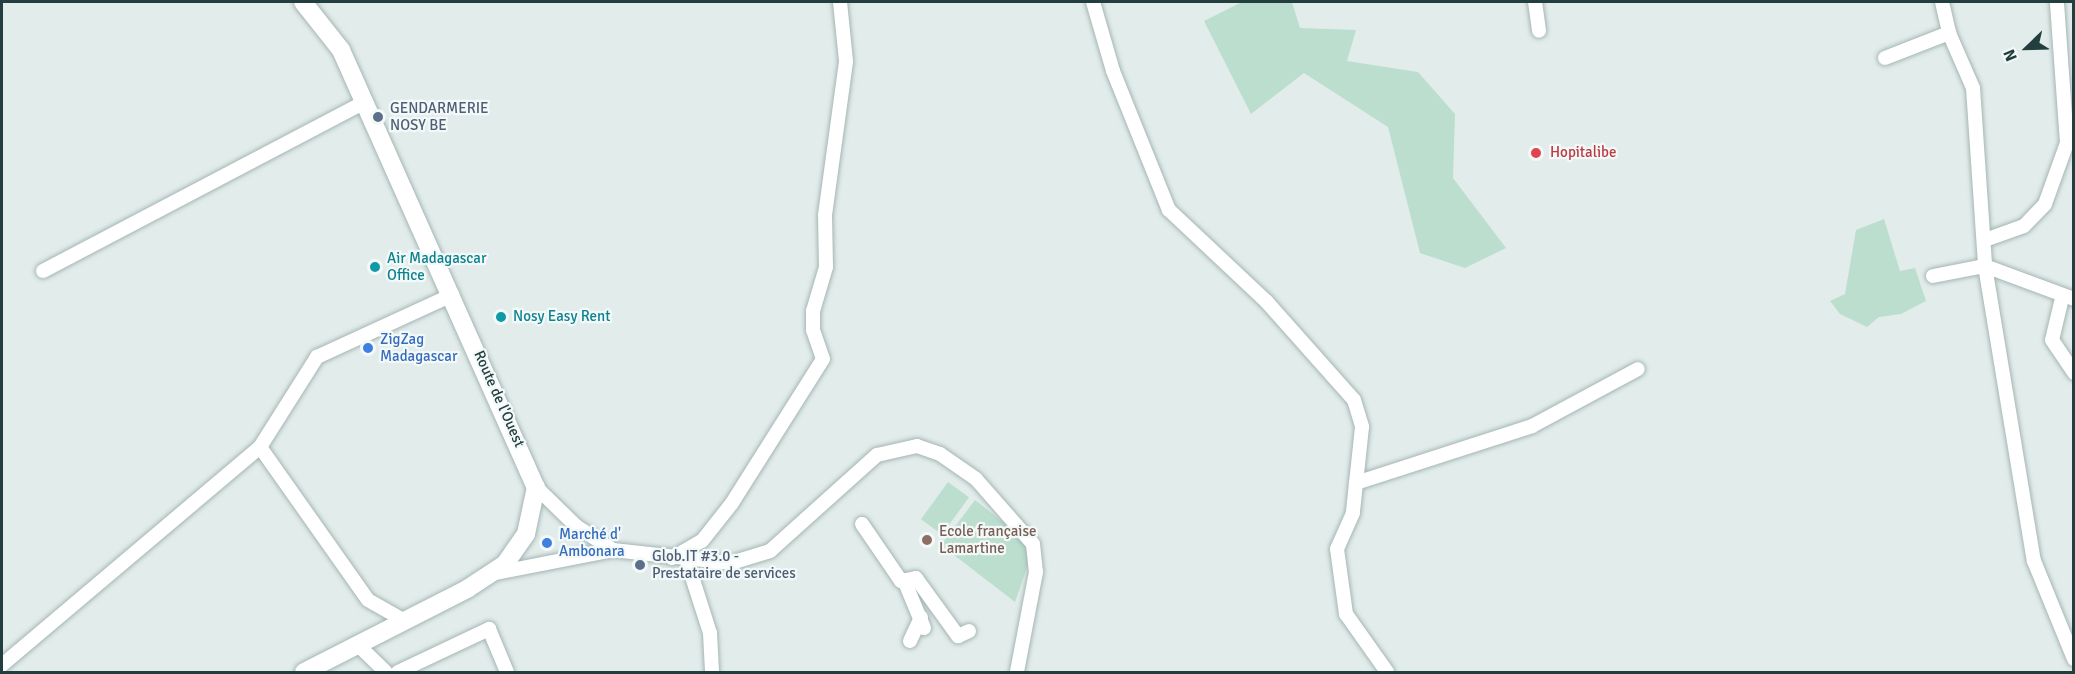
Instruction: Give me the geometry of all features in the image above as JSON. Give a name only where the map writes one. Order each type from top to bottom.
[{"type":"main road","name":"Route de l'Ouest","points":[[303,2],[341,50],[366,102],[536,487]]},
{"type":"main road","points":[[304,672],[358,646],[492,574],[526,534],[536,487]]},
{"type":"street","points":[[672,558],[702,541],[732,503],[823,359],[813,330],[813,310],[826,267],[825,215],[846,61],[840,2]]},
{"type":"street","points":[[1093,2],[1113,71],[1168,210],[1266,301],[1354,400],[1362,427],[1353,513],[1337,549],[1346,614],[1387,672]]},
{"type":"street","points":[[1535,2],[1539,31]]},
{"type":"street","points":[[1942,2],[1949,33],[1973,88],[1985,266],[2034,561],[2073,658]]},
{"type":"street","points":[[1985,240],[2024,226],[2045,204],[2067,144],[2057,2]]},
{"type":"street","points":[[1885,58],[1949,33]]},
{"type":"street","points":[[44,271],[366,102]]},
{"type":"street","points":[[1933,276],[1985,266],[2068,299],[2052,340],[2073,373]]},
{"type":"street","points":[[2,665],[260,447],[317,357],[452,295]]},
{"type":"street","points":[[1356,483],[1532,426],[1638,369]]},
{"type":"street","points":[[492,574],[613,550],[687,561],[731,563],[770,551],[876,455],[901,446],[934,452],[976,479],[1033,544],[1036,572],[1017,672]]},
{"type":"street","points":[[260,447],[361,593],[405,621]]},
{"type":"street","points":[[536,487],[576,526],[613,550]]},
{"type":"street","points":[[862,524],[904,580],[922,623],[910,641]]},
{"type":"street","points":[[687,561],[710,633],[712,672]]},
{"type":"street","points":[[904,580],[920,582],[958,636],[969,631]]},
{"type":"street","points":[[398,672],[489,629],[507,672]]},
{"type":"street","points":[[358,646],[386,672]]},
{"type":"green space","points":[[1242,2],[1292,2],[1300,28],[1356,30],[1347,61],[1418,72],[1455,114],[1453,178],[1506,248],[1465,268],[1420,253],[1388,127],[1304,73],[1251,114],[1204,21]]},
{"type":"green space","points":[[1884,219],[1900,271],[1915,268],[1926,301],[1901,314],[1879,317],[1867,327],[1840,314],[1830,301],[1845,294],[1856,230]]},
{"type":"green space","points":[[948,482],[969,497],[942,534],[921,519]]},
{"type":"green space","points":[[975,500],[1023,538],[1029,562],[1015,602],[941,545]]},
{"type":"place","name":"GENDARMERIE NOSY BE","points":[[378,117]]},
{"type":"place","name":"Hopitalibe","points":[[1536,153]]},
{"type":"place","name":"Air Madagascar Office","points":[[375,267]]},
{"type":"place","name":"Nosy Easy Rent","points":[[501,317]]},
{"type":"place","name":"ZigZag Madagascar","points":[[368,348]]},
{"type":"place","name":"Ecole française Lamartine","points":[[927,540]]},
{"type":"place","name":"Marché d' Ambonara","points":[[547,543]]},
{"type":"place","name":"Glob.IT #3.0 - Prestataire de services","points":[[640,565]]}]
